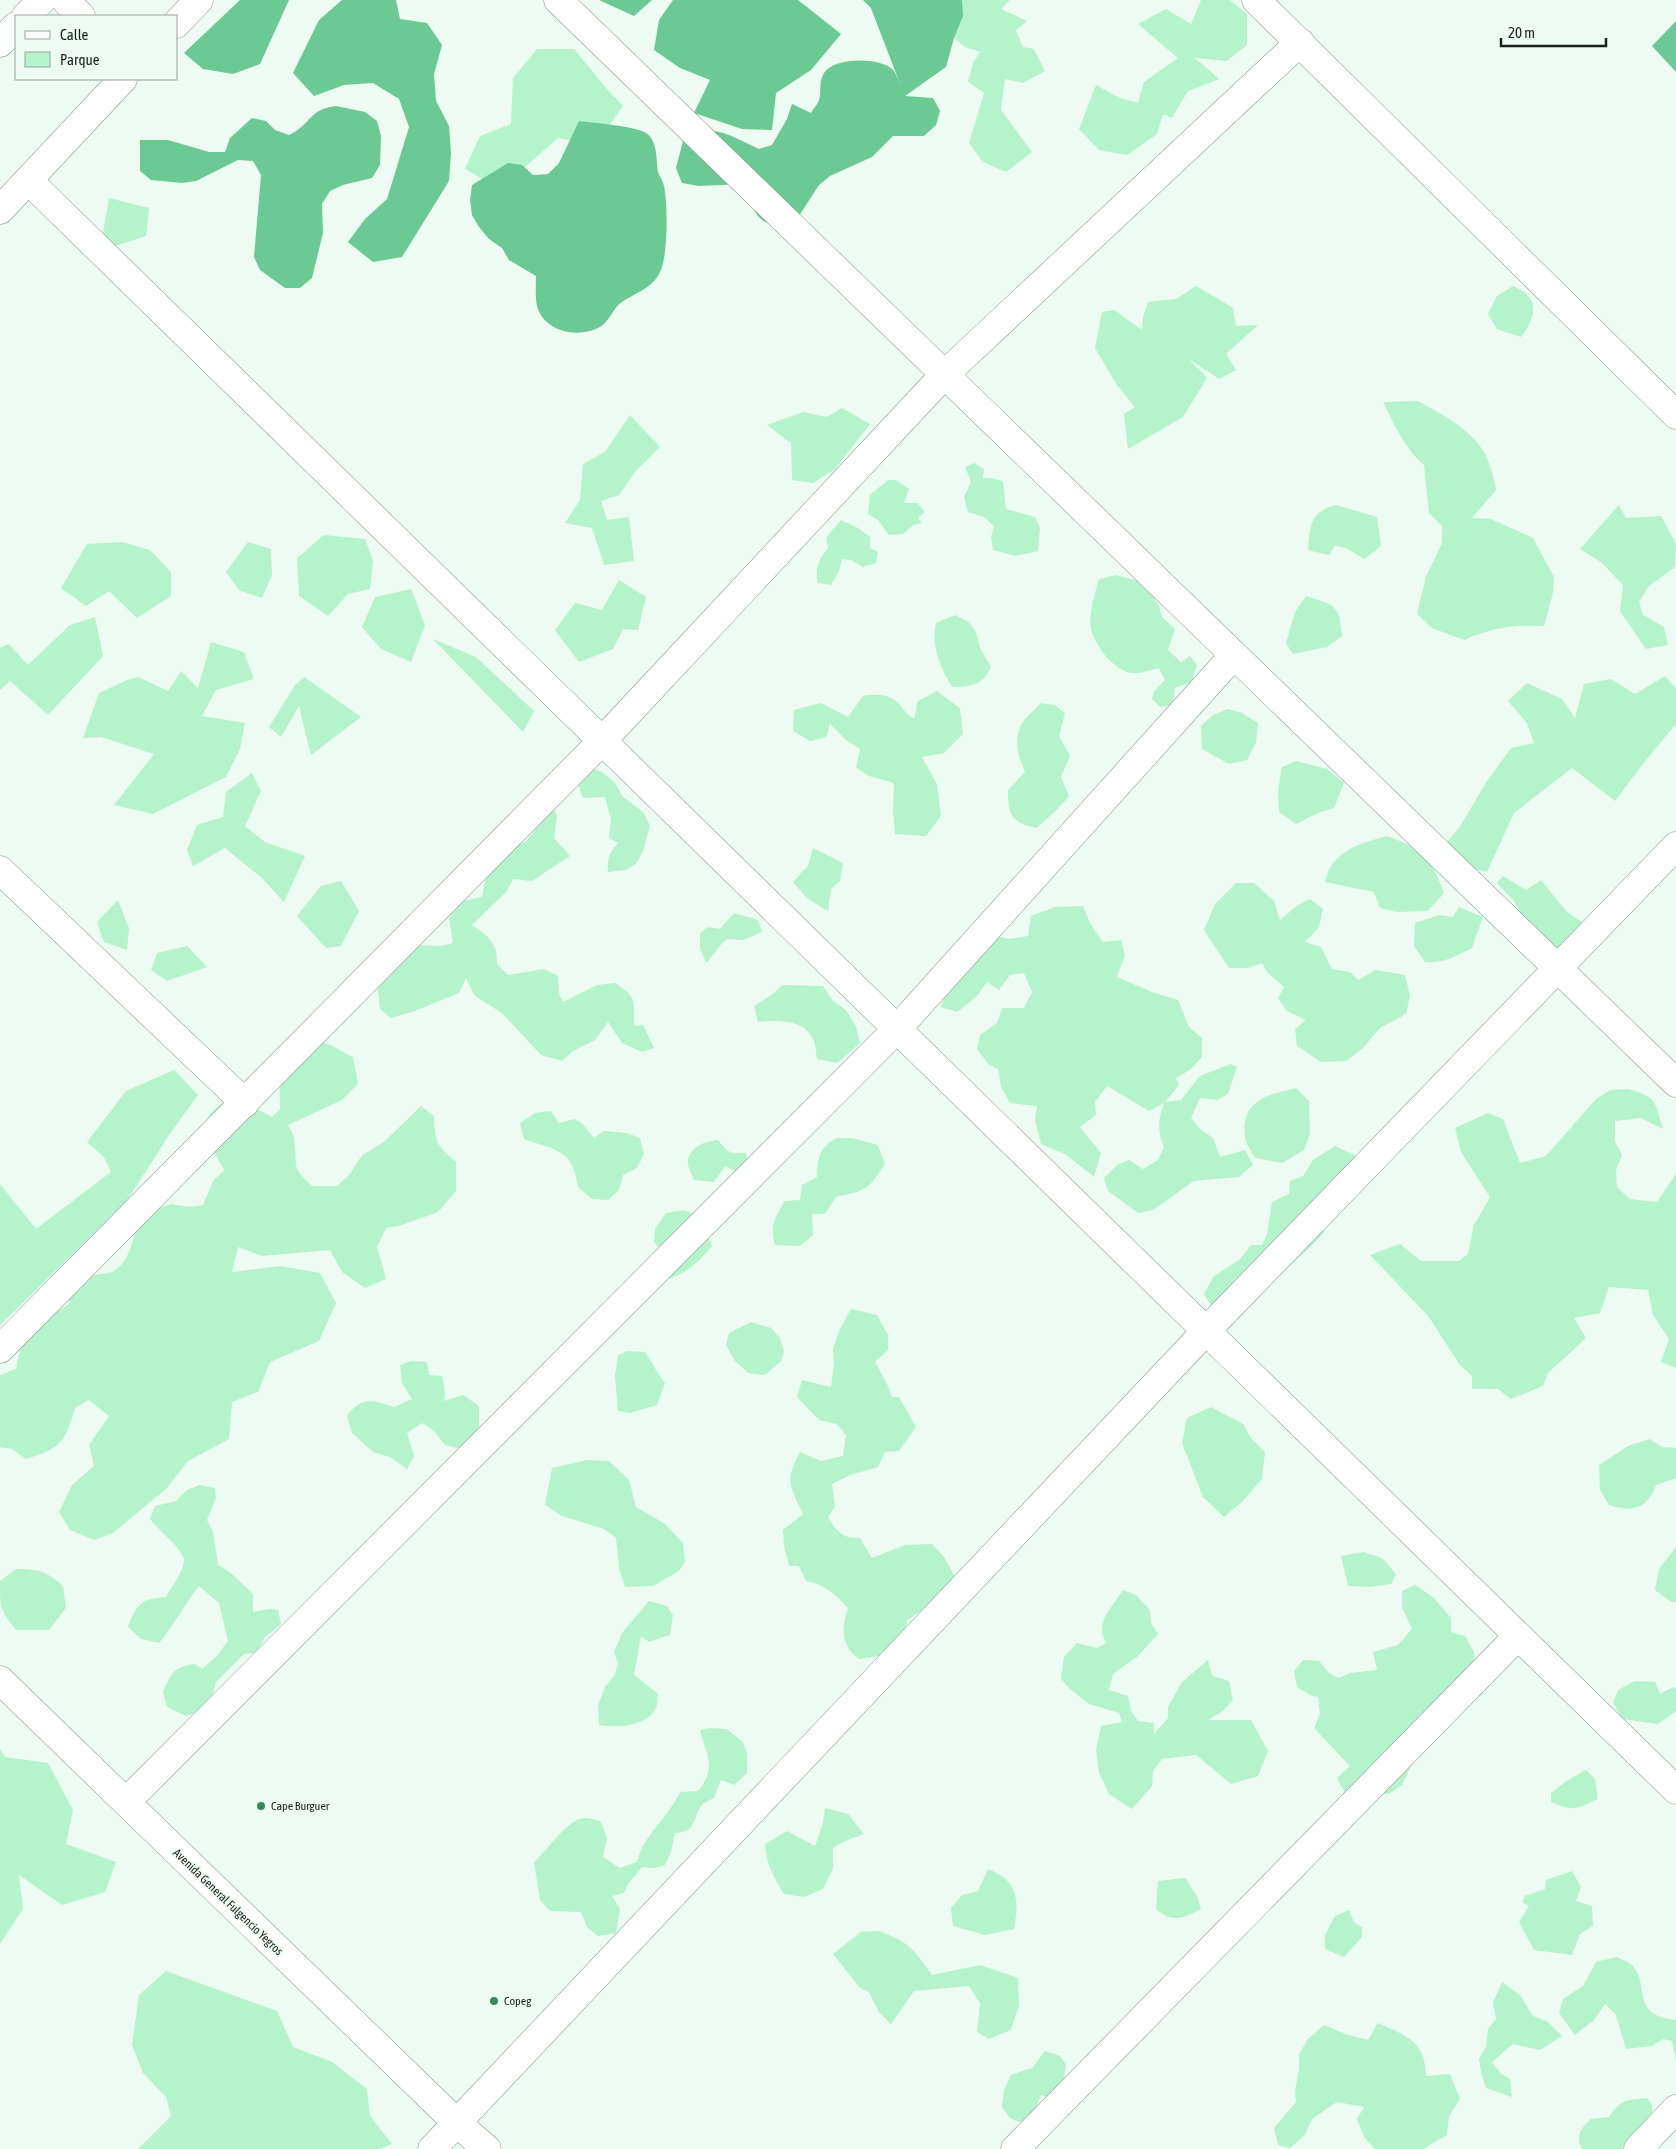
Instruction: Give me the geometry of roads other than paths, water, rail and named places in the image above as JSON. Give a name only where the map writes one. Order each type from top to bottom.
[{"type":"street","points":[[27,15],[42,0]]},
{"type":"street","points":[[65,0],[79,15]]},
{"type":"street","points":[[178,22],[199,0]]},
{"type":"street","points":[[558,0],[1676,1083]]},
{"type":"street","points":[[1256,0],[1676,415]]},
{"type":"street","points":[[0,43],[15,27]]},
{"type":"street","points":[[0,1349],[602,741],[944,375],[1300,42]]},
{"type":"street","points":[[0,210],[122,80]]},
{"type":"street","points":[[28,180],[1676,1790]]},
{"type":"street","points":[[126,1802],[896,1029],[1234,655]]},
{"type":"street","points":[[432,2149],[1206,1331],[1676,846]]},
{"type":"street","points":[[0,870],[245,1103]]},
{"type":"street","points":[[1015,2149],[1518,1636]]},
{"type":"street","name":"Avenida General Fulgencio Yegros","points":[[0,1680],[457,2123],[487,2149]]},
{"type":"street","points":[[1638,2149],[1676,2109]]},
{"type":"place","name":"Cape Burguer","points":[[261,1806]]},
{"type":"place","name":"Copeg","points":[[494,2001]]}]
